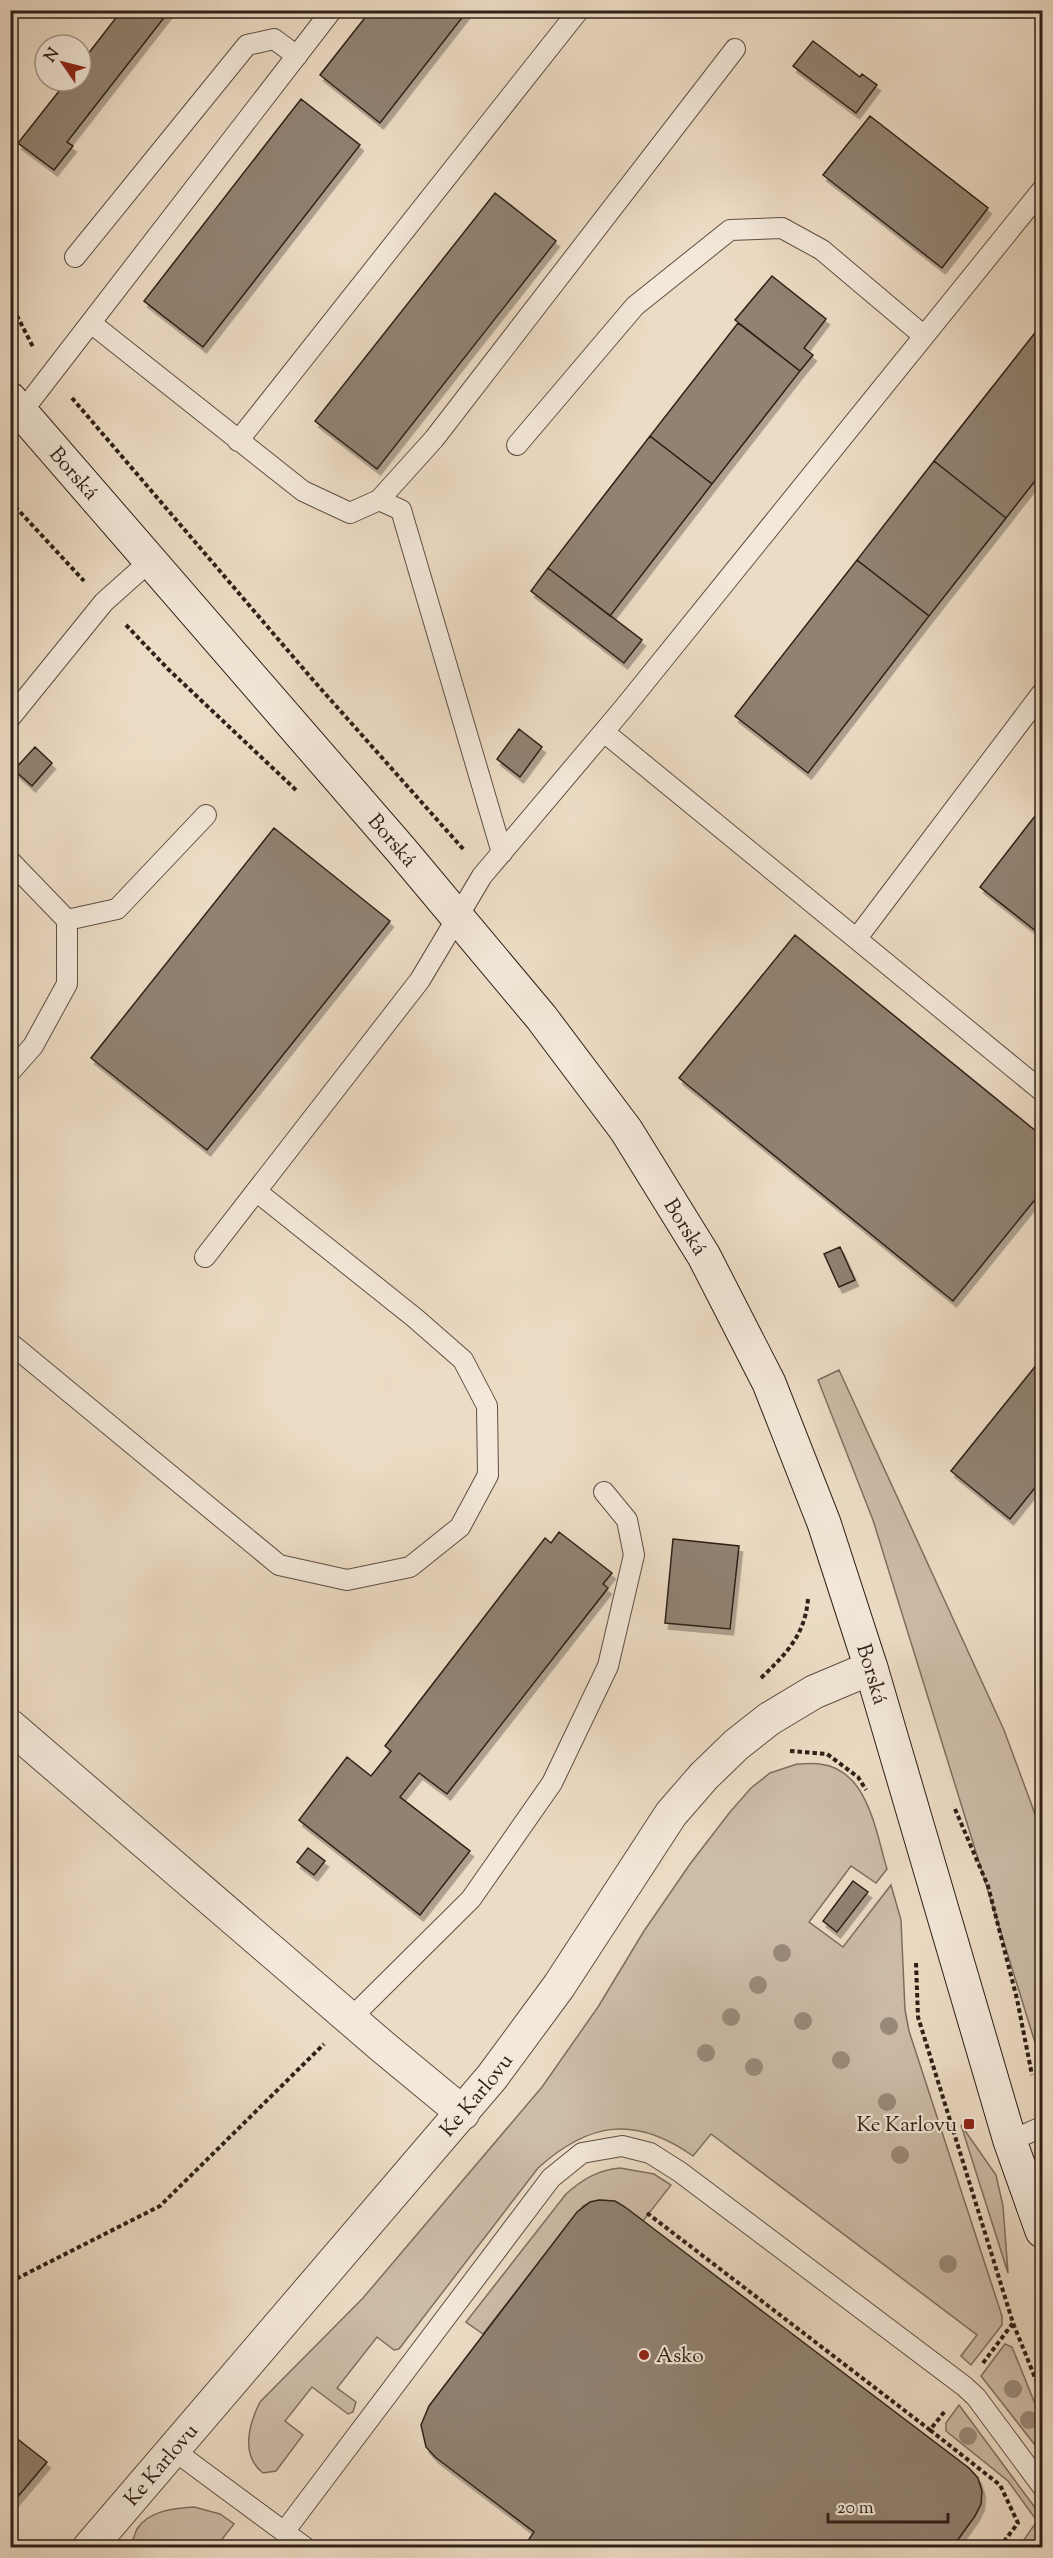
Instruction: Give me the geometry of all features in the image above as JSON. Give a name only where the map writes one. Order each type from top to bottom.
[{"type":"street","name":"Borská","points":[[16,406],[458,916],[541,1017],[626,1130],[704,1256],[769,1383],[824,1523],[872,1668],[1010,2141],[1042,2231]]},
{"type":"street","name":"Ke Karlovu","points":[[89,2547],[463,2114],[527,2032],[559,1986],[671,1814],[704,1776],[769,1719],[814,1692],[872,1668]]},
{"type":"street","points":[[10,1726],[463,2114]]},
{"type":"lane","points":[[16,406],[52,372],[332,10]]},
{"type":"lane","points":[[238,441],[579,10]]},
{"type":"lane","points":[[75,257],[247,45],[274,39],[297,56]]},
{"type":"lane","points":[[91,323],[303,491],[350,513],[380,500],[434,439],[735,49]]},
{"type":"lane","points":[[205,1257],[420,980],[482,876],[604,732],[1042,190]]},
{"type":"lane","points":[[517,446],[634,306],[730,230],[782,228],[822,249],[924,336]]},
{"type":"lane","points":[[380,500],[401,510],[502,853]]},
{"type":"lane","points":[[10,718],[104,602],[150,561]]},
{"type":"lane","points":[[857,939],[1042,693]]},
{"type":"lane","points":[[604,732],[1042,1090]]},
{"type":"lane","points":[[67,920],[117,909],[206,814]]},
{"type":"lane","points":[[10,861],[67,920],[67,984],[33,1046],[10,1072]]},
{"type":"lane","points":[[10,1344],[279,1565],[347,1580],[410,1567],[460,1527],[488,1476],[487,1406],[463,1360],[415,1318],[256,1191]]},
{"type":"lane","points":[[350,2019],[471,1899],[552,1783],[593,1698],[608,1666],[634,1555],[627,1520],[604,1492]]},
{"type":"lane","points":[[1010,2141],[1042,2127]]},
{"type":"lane","points":[[284,2532],[551,2178],[582,2153],[622,2146],[650,2153],[680,2172],[964,2386],[976,2397],[1042,2486]]},
{"type":"lane","points":[[172,2449],[306,2547]]},
{"type":"path","points":[[10,302],[36,351],[88,419],[242,594],[313,680],[469,855],[482,876]]},
{"type":"path","points":[[10,501],[168,669],[305,799]]},
{"type":"path","points":[[809,1589],[806,1617],[788,1652],[750,1688],[787,1751],[827,1754],[858,1777],[868,1796]]},
{"type":"path","points":[[916,1958],[918,2017],[1013,2323],[1042,2395]]},
{"type":"path","points":[[10,2282],[160,2206],[350,2019]]},
{"type":"path","points":[[647,2213],[1000,2485],[1018,2523],[999,2547]]},
{"type":"path","points":[[930,2430],[1013,2323]]},
{"type":"shaded area","points":[[839,1370],[1004,1730],[1042,1833],[1042,2065],[873,1520],[818,1380]]},
{"type":"shaded area","points":[[797,1764],[820,1764],[836,1768],[849,1777],[859,1790],[874,1821],[887,1869],[876,1883],[851,1866],[809,1922],[843,1947],[891,1885],[901,1920],[905,2010],[909,2031],[1002,2316],[1002,2325],[971,2365],[961,2356],[977,2335],[711,2134],[693,2156],[651,2134],[613,2129],[594,2133],[576,2141],[538,2168],[399,2349],[394,2350],[377,2337],[337,2388],[356,2402],[353,2412],[348,2414],[312,2387],[285,2421],[303,2435],[276,2471],[263,2473],[256,2466],[249,2448],[250,2429],[260,2402],[363,2298],[542,2087],[598,2007],[644,1931],[690,1864],[730,1812],[751,1788],[770,1773]]},
{"type":"shaded area","points":[[961,2125],[996,2175],[1003,2206],[1008,2273]]},
{"type":"shaded area","points":[[620,2168],[654,2174],[671,2185],[643,2221],[622,2206],[608,2201],[600,2200],[583,2206],[483,2334],[466,2322],[566,2194],[591,2176]]},
{"type":"shaded area","points":[[1005,2344],[1012,2347],[1042,2421],[1042,2454],[981,2376]]},
{"type":"shaded area","points":[[959,2405],[1042,2517],[1042,2547],[1019,2547],[1037,2521],[1008,2481],[946,2431],[946,2423]]},
{"type":"shaded area","points":[[194,2507],[220,2514],[234,2524],[216,2547],[130,2547],[137,2529],[148,2518],[170,2510]]},
{"type":"building","points":[[122,10],[170,10],[67,142],[73,146],[54,170],[18,143],[58,93],[93,93],[93,47]]},
{"type":"building","points":[[371,10],[468,10],[380,123],[320,75]]},
{"type":"building","points":[[813,41],[860,77],[862,74],[877,85],[856,113],[793,66]]},
{"type":"building","points":[[301,99],[360,145],[203,347],[144,301]]},
{"type":"building","points":[[870,116],[988,208],[942,268],[823,175]]},
{"type":"building","points":[[495,193],[556,241],[377,469],[315,421]]},
{"type":"building","points":[[772,276],[826,319],[804,348],[813,355],[800,371],[735,320]]},
{"type":"building","points":[[738,323],[800,371],[712,484],[650,436]]},
{"type":"building","points":[[1042,324],[1042,472],[1006,518],[934,461]]},
{"type":"building","points":[[650,436],[712,484],[610,616],[548,568]]},
{"type":"building","points":[[934,461],[1006,518],[929,616],[857,560]]},
{"type":"building","points":[[857,560],[929,616],[808,773],[735,716]]},
{"type":"building","points":[[548,568],[642,640],[624,663],[531,591]]},
{"type":"building","points":[[519,729],[542,747],[520,777],[497,759]]},
{"type":"building","points":[[35,747],[52,763],[32,786],[14,770]]},
{"type":"building","points":[[1042,807],[1042,936],[980,887]]},
{"type":"building","points":[[274,828],[390,921],[207,1150],[91,1058]]},
{"type":"building","points":[[795,935],[1042,1136],[1042,1191],[953,1301],[679,1078]]},
{"type":"building","points":[[840,1247],[855,1280],[839,1287],[824,1254]]},
{"type":"building","points":[[1042,1358],[1042,1479],[1010,1519],[951,1471]]},
{"type":"building","points":[[559,1532],[612,1573],[603,1584],[608,1588],[447,1794],[419,1773],[400,1797],[470,1851],[420,1915],[299,1820],[347,1757],[371,1776],[391,1751],[385,1746],[545,1538],[551,1543]]},
{"type":"building","points":[[673,1539],[739,1546],[730,1629],[665,1623]]},
{"type":"building","points":[[308,1848],[325,1861],[314,1875],[297,1862]]},
{"type":"building","points":[[853,1881],[868,1892],[837,1932],[823,1921]]},
{"type":"building","name":"Asko","points":[[615,2201],[625,2207],[969,2468],[978,2478],[982,2491],[981,2504],[952,2548],[523,2548],[534,2532],[435,2457],[426,2447],[421,2425],[429,2406],[577,2212],[590,2202]]},
{"type":"building","points":[[10,2433],[47,2462],[10,2506]]},
{"type":"place","name":"Ke Karlovu","points":[[969,2124]]},
{"type":"place","name":"Asko","points":[[644,2355]]}]
